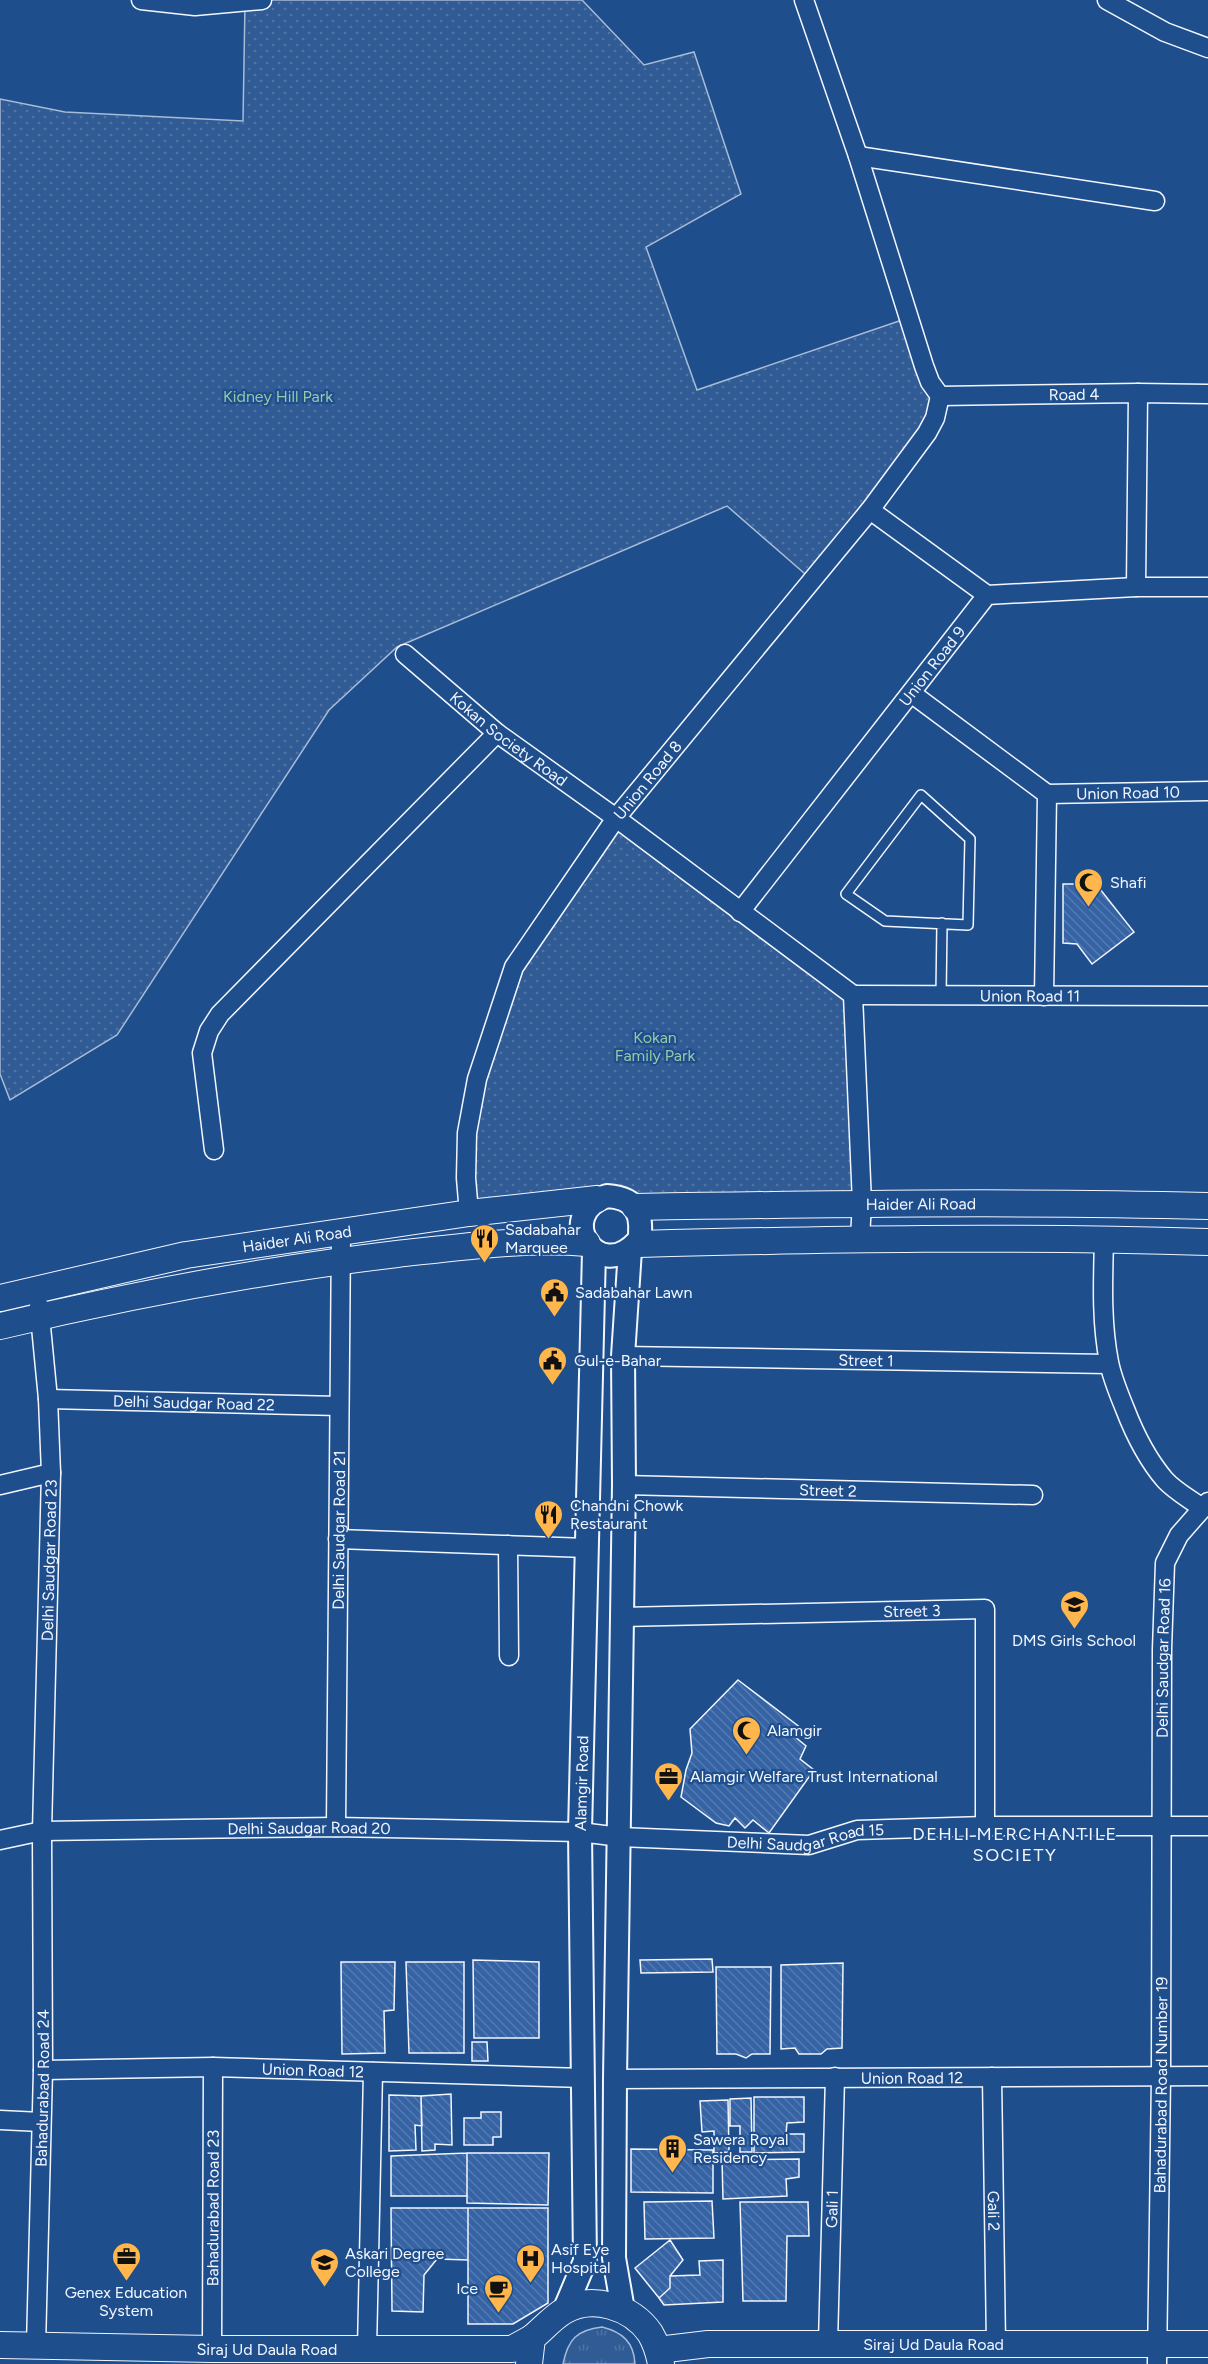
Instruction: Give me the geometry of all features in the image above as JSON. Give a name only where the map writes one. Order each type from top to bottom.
[{"type":"main road","name":"Haider Ali Road","points":[[0,1298],[186,1255],[468,1213],[597,1199]]},
{"type":"main road","name":"Haider Ali Road","points":[[635,1207],[862,1203],[1096,1203],[1208,1206]]},
{"type":"main road","points":[[635,1247],[860,1238],[1104,1239],[1208,1242]]},
{"type":"main road","name":"Haider Ali Road","points":[[0,1326],[214,1281],[340,1261],[548,1240],[590,1247]]},
{"type":"main road","points":[[564,2311],[583,2304],[604,2304],[623,2310],[638,2320],[650,2334],[659,2357]]},
{"type":"main road","name":"Siraj Ud Daula Road","points":[[0,2345],[36,2346],[126,2356],[212,2349],[512,2349],[532,2338],[564,2311]]},
{"type":"main road","points":[[528,2364],[532,2338]]},
{"type":"main road","name":"Siraj Ud Daula Road","points":[[659,2357],[708,2344],[996,2344],[1157,2354],[1208,2344]]},
{"type":"street","points":[[141,0],[195,6],[262,0]]},
{"type":"street","points":[[804,0],[858,156],[924,366],[930,382],[940,396]]},
{"type":"street","points":[[1107,0],[1165,32],[1208,48]]},
{"type":"street","points":[[858,156],[1155,201]]},
{"type":"street","points":[[1136,587],[1138,393]]},
{"type":"street","name":"Road 4","points":[[940,396],[1208,394]]},
{"type":"street","name":"Union Road 8","points":[[468,1213],[467,1133],[471,1111],[477,1079],[514,967],[616,818],[870,510],[927,433],[935,418],[940,396]]},
{"type":"street","points":[[870,510],[987,595],[1136,587],[1208,587]]},
{"type":"street","name":"Union Road 9","points":[[740,912],[987,595]]},
{"type":"street","name":"Kokan Society Road","points":[[405,654],[497,733],[616,818],[853,995]]},
{"type":"street","points":[[911,693],[1047,794],[1044,996]]},
{"type":"street","points":[[214,1150],[202,1053],[209,1031],[220,1014],[497,733]]},
{"type":"street","name":"Union Road 10","points":[[1047,794],[1208,791]]},
{"type":"street","points":[[853,995],[862,1203],[860,1238]]},
{"type":"street","name":"Union Road 11","points":[[853,995],[1208,996]]},
{"type":"street","points":[[623,2310],[614,2258],[624,1485],[623,1356],[635,1247],[642,1227],[635,1207],[627,1200],[608,1196],[597,1199],[587,1208],[582,1217],[582,1233],[590,1247],[603,1255],[614,1256],[635,1247]]},
{"type":"street","name":"Delhi Saudgar Road 21","points":[[336,1827],[341,1232]]},
{"type":"street","points":[[1104,1239],[1102,1299],[1109,1364],[1135,1435],[1149,1460],[1167,1482],[1205,1505]]},
{"type":"street","name":"Alamgir Road","points":[[564,2311],[585,2261],[580,1833],[587,1548],[590,1247]]},
{"type":"street","name":"Delhi Saudgar Road 23","points":[[37,1289],[48,1399],[51,1473],[42,1831]]},
{"type":"street","name":"Street 1","points":[[623,1356],[1109,1364]]},
{"type":"street","name":"Delhi Saudgar Road 22","points":[[48,1399],[339,1406]]},
{"type":"street","points":[[0,1485],[51,1473]]},
{"type":"street","name":"Street 2","points":[[624,1485],[1033,1494]]},
{"type":"street","name":"Delhi Saudgar Road 16","points":[[1161,1826],[1162,1649],[1166,1563],[1179,1535],[1205,1505]]},
{"type":"street","points":[[338,1539],[587,1548]]},
{"type":"street","points":[[508,1545],[509,1656]]},
{"type":"street","name":"Street 3","points":[[622,1617],[985,1609],[985,1826]]},
{"type":"street","name":"Delhi Saudgar Road 15","points":[[620,1837],[808,1845],[857,1830],[985,1826],[1208,1826]]},
{"type":"street","name":"Bahadurabad Road Number 19","points":[[1157,2354],[1161,2076],[1161,1826]]},
{"type":"street","name":"Delhi Saudgar Road 20","points":[[0,1840],[42,1831],[336,1827],[580,1833],[620,1837]]},
{"type":"street","name":"Bahadurabad Road 24","points":[[36,2346],[43,2070],[42,1831]]},
{"type":"street","name":"Union Road 12","points":[[43,2070],[213,2067],[583,2078]]},
{"type":"street","name":"Bahadurabad Road 23","points":[[212,2349],[213,2067]]},
{"type":"street","points":[[367,2349],[373,2072]]},
{"type":"street","name":"Union Road 12","points":[[615,2079],[1208,2076]]},
{"type":"street","name":"Gali 1","points":[[828,2343],[835,2077]]},
{"type":"street","name":"Gali 2","points":[[992,2077],[996,2344]]},
{"type":"street","points":[[0,2120],[41,2122]]},
{"type":"lane","points":[[921,795],[970,839],[968,925],[942,923],[885,921],[846,894],[921,795]]},
{"type":"lane","points":[[941,996],[942,923]]},
{"type":"green space","name":"Kidney Hill Park","points":[[254,0],[582,0],[644,65],[694,52],[741,194],[646,247],[697,390],[908,318],[940,396],[921,441],[812,580],[727,506],[397,647],[329,710],[117,1035],[10,1100],[0,1074],[0,99],[65,112],[243,121],[245,3]]},
{"type":"green space","name":"Kokan Family Park","points":[[616,818],[853,995],[862,1203],[553,1204],[469,1213],[467,1133],[514,967]]},
{"type":"green space","points":[[602,2327],[626,2339],[632,2350],[635,2364],[563,2364],[568,2348],[575,2337],[593,2328]]},
{"type":"building","name":"Shafi","points":[[1063,884],[1096,884],[1134,932],[1092,964],[1077,944],[1063,943]]},
{"type":"building","name":"Alamgir","points":[[738,1680],[801,1728],[794,1736],[806,1746],[800,1759],[814,1770],[769,1833],[753,1820],[745,1828],[735,1818],[729,1826],[716,1823],[681,1797],[692,1753],[690,1729]]},
{"type":"building","points":[[712,1959],[713,1972],[641,1973],[640,1960]]},
{"type":"building","points":[[473,1960],[539,1962],[539,2038],[474,2038]]},
{"type":"building","points":[[341,1962],[395,1962],[394,2010],[384,2011],[385,2053],[342,2054]]},
{"type":"building","points":[[406,1962],[464,1962],[464,2053],[409,2053]]},
{"type":"building","points":[[843,1963],[842,2048],[827,2049],[821,2054],[799,2054],[795,2048],[781,2049],[781,1965]]},
{"type":"building","points":[[716,1967],[771,1967],[770,2054],[752,2054],[746,2058],[736,2054],[717,2054]]},
{"type":"building","points":[[472,2042],[487,2042],[488,2061],[472,2061]]},
{"type":"building","points":[[451,2094],[452,2145],[435,2144],[435,2150],[422,2151],[421,2096]]},
{"type":"building","points":[[389,2095],[421,2096],[422,2126],[415,2125],[416,2150],[389,2151]]},
{"type":"building","points":[[754,2097],[804,2097],[804,2122],[787,2123],[786,2134],[804,2134],[804,2152],[754,2153]]},
{"type":"building","points":[[751,2098],[752,2152],[740,2152],[740,2126],[730,2126],[730,2099]]},
{"type":"building","points":[[728,2100],[729,2152],[714,2153],[714,2131],[702,2132],[700,2101]]},
{"type":"building","points":[[481,2112],[501,2112],[501,2137],[493,2137],[493,2145],[464,2145],[464,2118],[481,2118]]},
{"type":"building","name":"Sawera Royal Residency","points":[[631,2149],[713,2150],[713,2193],[631,2192]]},
{"type":"building","points":[[467,2153],[549,2153],[548,2205],[467,2203]]},
{"type":"building","points":[[467,2153],[467,2196],[391,2196],[391,2156]]},
{"type":"building","points":[[799,2159],[799,2177],[786,2179],[787,2196],[723,2199],[722,2160]]},
{"type":"building","points":[[712,2201],[714,2238],[645,2239],[644,2202]]},
{"type":"building","points":[[740,2202],[808,2202],[809,2236],[787,2236],[786,2301],[743,2301]]},
{"type":"building","points":[[391,2208],[468,2208],[468,2260],[437,2259],[424,2275],[423,2312],[392,2311]]},
{"type":"building","points":[[468,2208],[548,2208],[548,2303],[513,2324],[468,2324]]},
{"type":"building","points":[[670,2240],[683,2260],[670,2276],[670,2288],[659,2298],[635,2268]]},
{"type":"building","points":[[723,2260],[723,2302],[664,2305],[659,2298],[670,2288],[670,2276],[700,2275],[699,2261]]},
{"type":"place","name":"Shafi","points":[[1089,908]]},
{"type":"place","name":"Sadabahar Marquee","points":[[484,1264]]},
{"type":"place","name":"Sadabahar Lawn","points":[[554,1318]]},
{"type":"place","name":"Gul-e-Bahar","points":[[553,1386]]},
{"type":"place","name":"Chandni Chowk Restaurant","points":[[549,1540]]},
{"type":"place","name":"DMS Girls School","points":[[1074,1630]]},
{"type":"place","name":"Alamgir","points":[[746,1756]]},
{"type":"place","name":"Alamgir Welfare Trust International","points":[[669,1802]]},
{"type":"place","name":"Sawera Royal Residency","points":[[672,2174]]},
{"type":"place","name":"Genex Education System","points":[[126,2282]]},
{"type":"place","name":"Asif Eye Hospital","points":[[530,2284]]},
{"type":"place","name":"Askari Degree College","points":[[324,2288]]},
{"type":"place","name":"Ice","points":[[499,2314]]},
{"type":"district","name":"DEHLI MERCHANTILE SOCIETY","points":[[1015,1844]]}]
